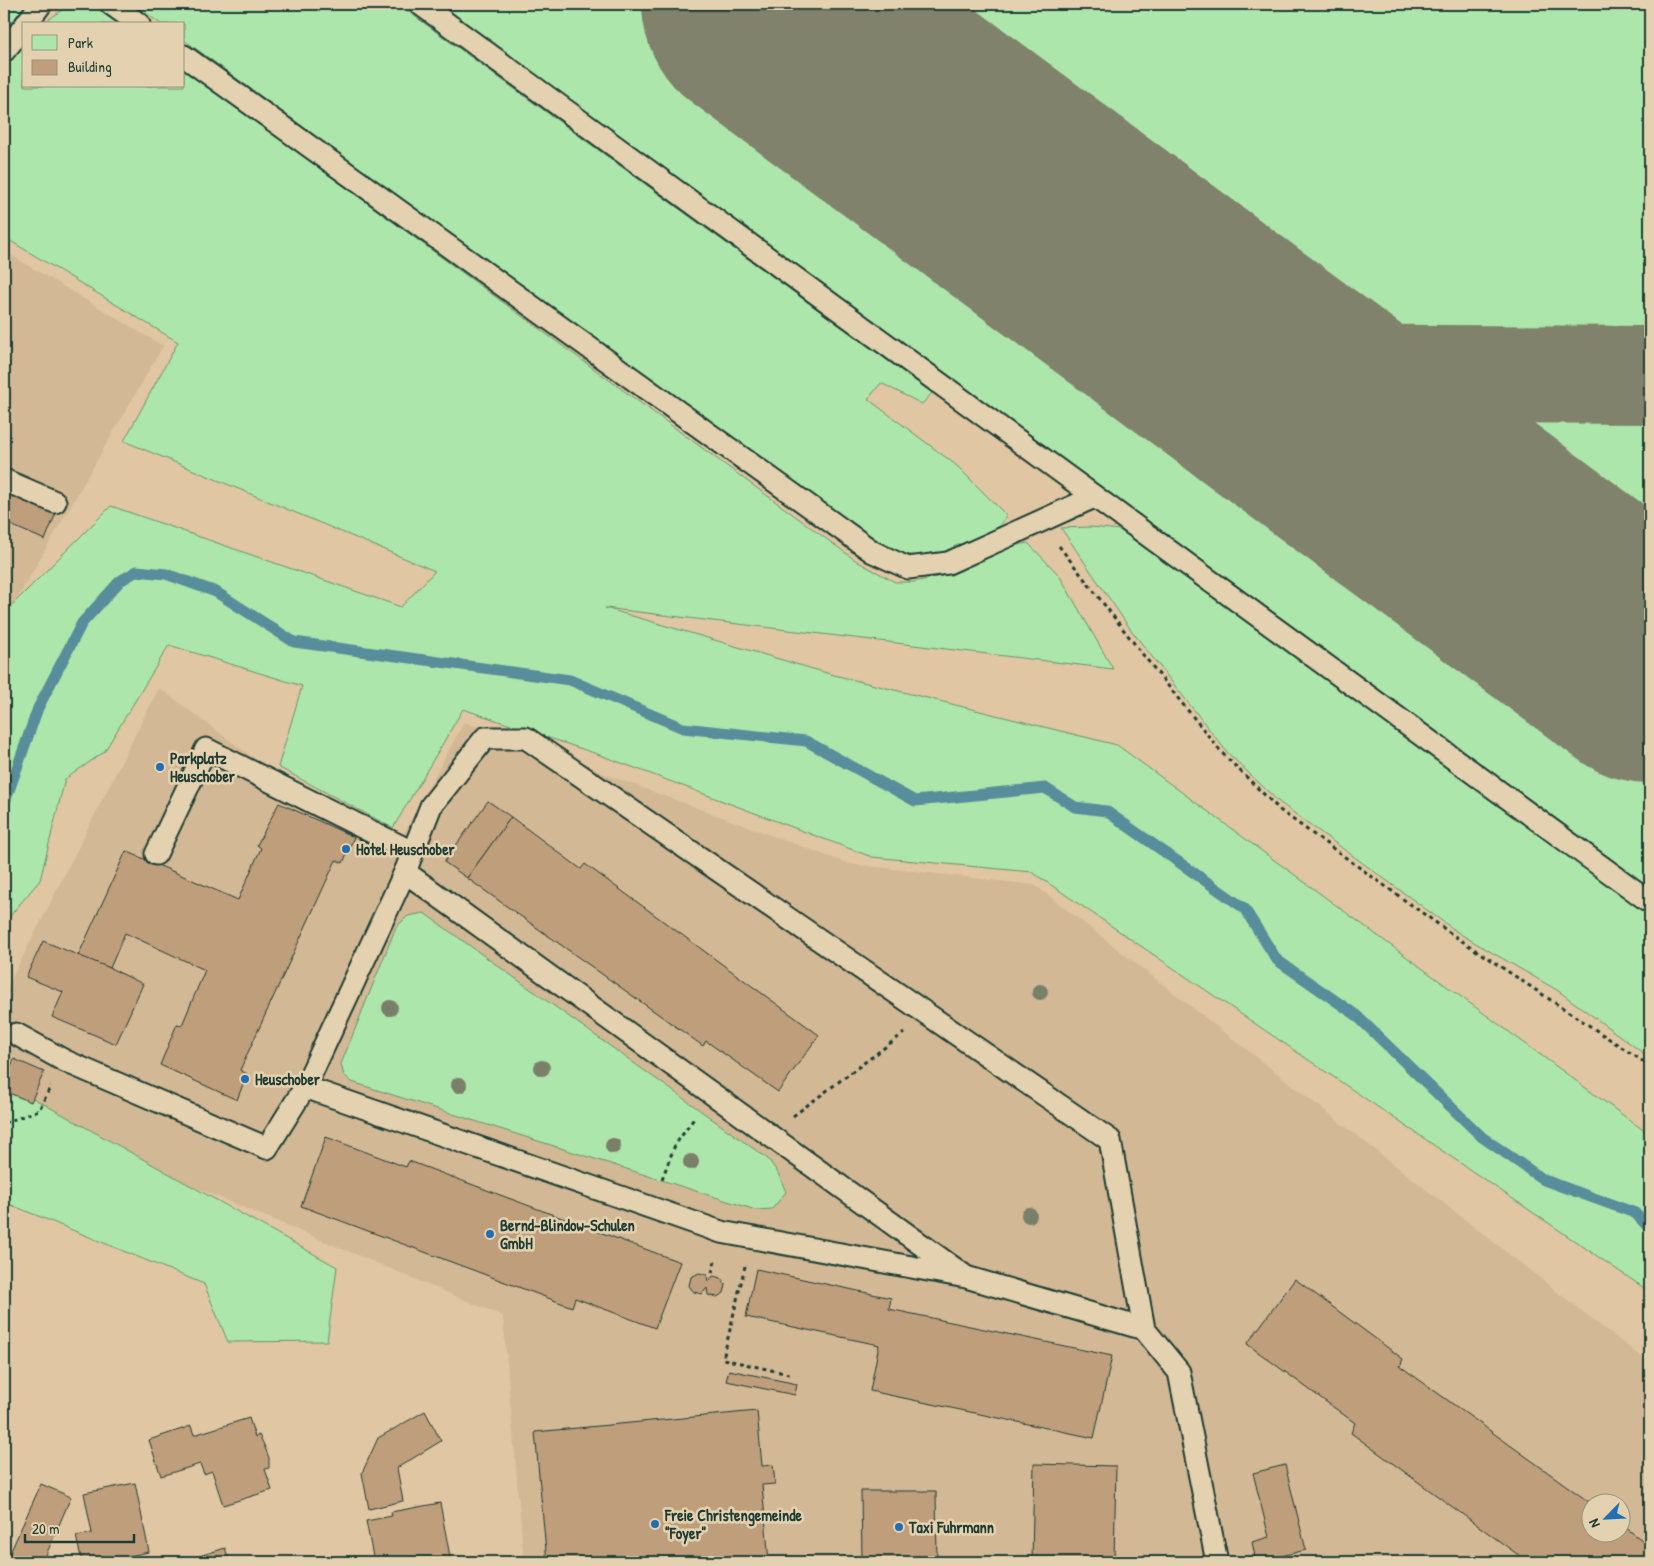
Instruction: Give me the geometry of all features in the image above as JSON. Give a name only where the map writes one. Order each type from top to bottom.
[{"type":"lane","points":[[28,22],[41,4]]},
{"type":"lane","points":[[111,4],[135,22]]},
{"type":"lane","points":[[420,4],[1650,902]]},
{"type":"lane","points":[[4,51],[22,29]]},
{"type":"lane","points":[[185,57],[872,552],[908,568],[948,563],[1094,497]]},
{"type":"lane","points":[[4,480],[55,502]]},
{"type":"lane","points":[[16,1034],[65,1061],[267,1148],[305,1087],[408,862],[431,806],[485,738],[526,738],[1110,1140],[1144,1329],[1179,1372],[1217,1562]]},
{"type":"lane","points":[[156,854],[206,749],[408,862],[712,1093],[966,1277]]},
{"type":"lane","points":[[305,1087],[721,1232],[966,1277],[1144,1329]]},
{"type":"path","points":[[1041,522],[1222,754],[1281,811],[1453,935],[1650,1066]]},
{"type":"path","points":[[769,1134],[928,1014]]},
{"type":"path","points":[[4,1123],[39,1110],[65,1061]]},
{"type":"path","points":[[652,1208],[675,1144],[712,1093]]},
{"type":"path","points":[[752,1238],[723,1359],[793,1375]]},
{"type":"shaded area","points":[[4,251],[163,346],[4,621]]},
{"type":"shaded area","points":[[159,688],[390,859],[464,722],[849,864],[1035,885],[1650,1364],[1650,1562],[524,1562],[503,1316],[111,1152],[4,1087],[4,994]]},
{"type":"green space","points":[[4,4],[26,4],[4,32]]},
{"type":"green space","points":[[133,4],[398,4],[932,393],[922,404],[881,383],[868,399],[956,465],[1007,516],[997,528],[948,555],[929,557],[903,554],[877,546],[185,41],[185,22],[158,22]]},
{"type":"green space","points":[[440,4],[1650,4],[1650,887]]},
{"type":"green space","points":[[84,5],[101,9],[118,22],[46,22],[62,10]]},
{"type":"green space","points":[[22,45],[22,88],[185,88],[185,70],[858,562],[895,582],[915,582],[949,574],[1007,547],[1028,543],[1059,575],[1113,669],[605,608],[830,674],[1117,745],[1650,1135],[1650,1292],[1032,872],[872,857],[603,756],[463,709],[393,828],[278,767],[302,686],[169,645],[104,752],[65,779],[40,880],[4,923],[4,613],[111,506],[401,607],[435,571],[124,441],[178,342],[4,237],[4,64]]},
{"type":"green space","points":[[1091,527],[1120,530],[1650,916],[1650,1058],[1557,990],[1460,934],[1279,802],[1227,752],[1131,630],[1061,528]]},
{"type":"green space","points":[[424,913],[768,1159],[778,1173],[786,1192],[772,1209],[756,1210],[352,1082],[344,1075],[341,1064],[396,927],[408,916]]},
{"type":"green space","points":[[4,1082],[337,1267],[327,1341],[228,1342],[204,1284],[4,1202]]},
{"type":"building","points":[[8,487],[58,508],[45,540],[4,522],[4,496]]},
{"type":"building","points":[[488,801],[511,817],[467,878],[444,862]]},
{"type":"building","points":[[279,803],[354,837],[343,863],[336,860],[240,1070],[247,1074],[237,1100],[160,1065],[177,1024],[182,1025],[205,970],[125,933],[110,968],[78,956],[126,851],[238,900],[261,848],[257,845]]},
{"type":"building","points":[[511,817],[581,869],[585,864],[819,1035],[778,1092],[706,1041],[703,1046],[467,878]]},
{"type":"building","points":[[43,941],[110,968],[143,984],[116,1044],[52,1017],[63,992],[26,977]]},
{"type":"building","points":[[14,1059],[44,1072],[31,1102],[4,1091],[4,1082]]},
{"type":"building","name":"Bernd-Blindow-Schulen GmbH","points":[[326,1137],[406,1167],[409,1161],[680,1262],[655,1328],[575,1298],[572,1307],[301,1206]]},
{"type":"building","points":[[756,1269],[891,1298],[889,1309],[1112,1356],[1094,1438],[870,1391],[879,1345],[746,1317]]},
{"type":"building","points":[[699,1273],[707,1275],[708,1282],[713,1276],[721,1278],[726,1285],[724,1293],[717,1297],[708,1295],[707,1288],[702,1294],[694,1292],[689,1286],[691,1277]]},
{"type":"building","points":[[1295,1279],[1403,1359],[1400,1366],[1582,1497],[1582,1544],[1632,1544],[1632,1532],[1650,1546],[1650,1562],[1528,1562],[1351,1433],[1355,1423],[1247,1344]]},
{"type":"building","points":[[729,1370],[797,1384],[795,1395],[726,1381]]},
{"type":"building","points":[[425,1411],[441,1441],[397,1468],[403,1501],[369,1509],[362,1473],[378,1438]]},
{"type":"building","name":"Freie Christengemeinde \"Foyer\"","points":[[757,1411],[762,1466],[773,1465],[775,1484],[762,1485],[769,1562],[547,1562],[535,1432]]},
{"type":"building","points":[[249,1418],[255,1437],[259,1435],[269,1458],[269,1468],[265,1469],[272,1490],[223,1505],[212,1471],[204,1474],[200,1464],[161,1476],[149,1440],[191,1426],[194,1435]]},
{"type":"building","points":[[1034,1464],[1116,1466],[1114,1562],[1032,1562]]},
{"type":"building","points":[[1285,1465],[1306,1550],[1256,1562],[1252,1542],[1269,1537],[1253,1473]]},
{"type":"building","points":[[135,1483],[149,1552],[98,1562],[82,1562],[76,1536],[92,1533],[84,1493]]},
{"type":"building","points":[[41,1484],[71,1497],[43,1562],[6,1562]]},
{"type":"building","name":"Taxi Fuhrmann","points":[[861,1491],[936,1491],[937,1562],[862,1562]]},
{"type":"building","points":[[440,1503],[451,1562],[374,1562],[366,1521],[392,1516],[391,1512]]},
{"type":"building","points":[[225,1548],[230,1562],[194,1562],[193,1558]]},
{"type":"waterway","points":[[4,805],[38,708],[82,623],[120,581],[137,571],[166,574],[216,592],[294,642],[570,680],[683,728],[806,741],[915,801],[1045,788],[1075,807],[1106,811],[1244,908],[1277,960],[1356,1015],[1482,1137],[1544,1180],[1635,1213],[1650,1229]]},
{"type":"taxiway","points":[[1262,373],[1650,375]]},
{"type":"runway","points":[[764,4],[1650,661]]},
{"type":"place","name":"Parkplatz Heuschober","points":[[160,767]]},
{"type":"place","name":"Hotel Heuschober","points":[[346,849]]},
{"type":"place","name":"Heuschober","points":[[245,1079]]},
{"type":"place","name":"Bernd-Blindow-Schulen GmbH","points":[[490,1234]]},
{"type":"place","name":"Freie Christengemeinde \"Foyer\"","points":[[655,1524]]},
{"type":"place","name":"Taxi Fuhrmann","points":[[899,1527]]}]
